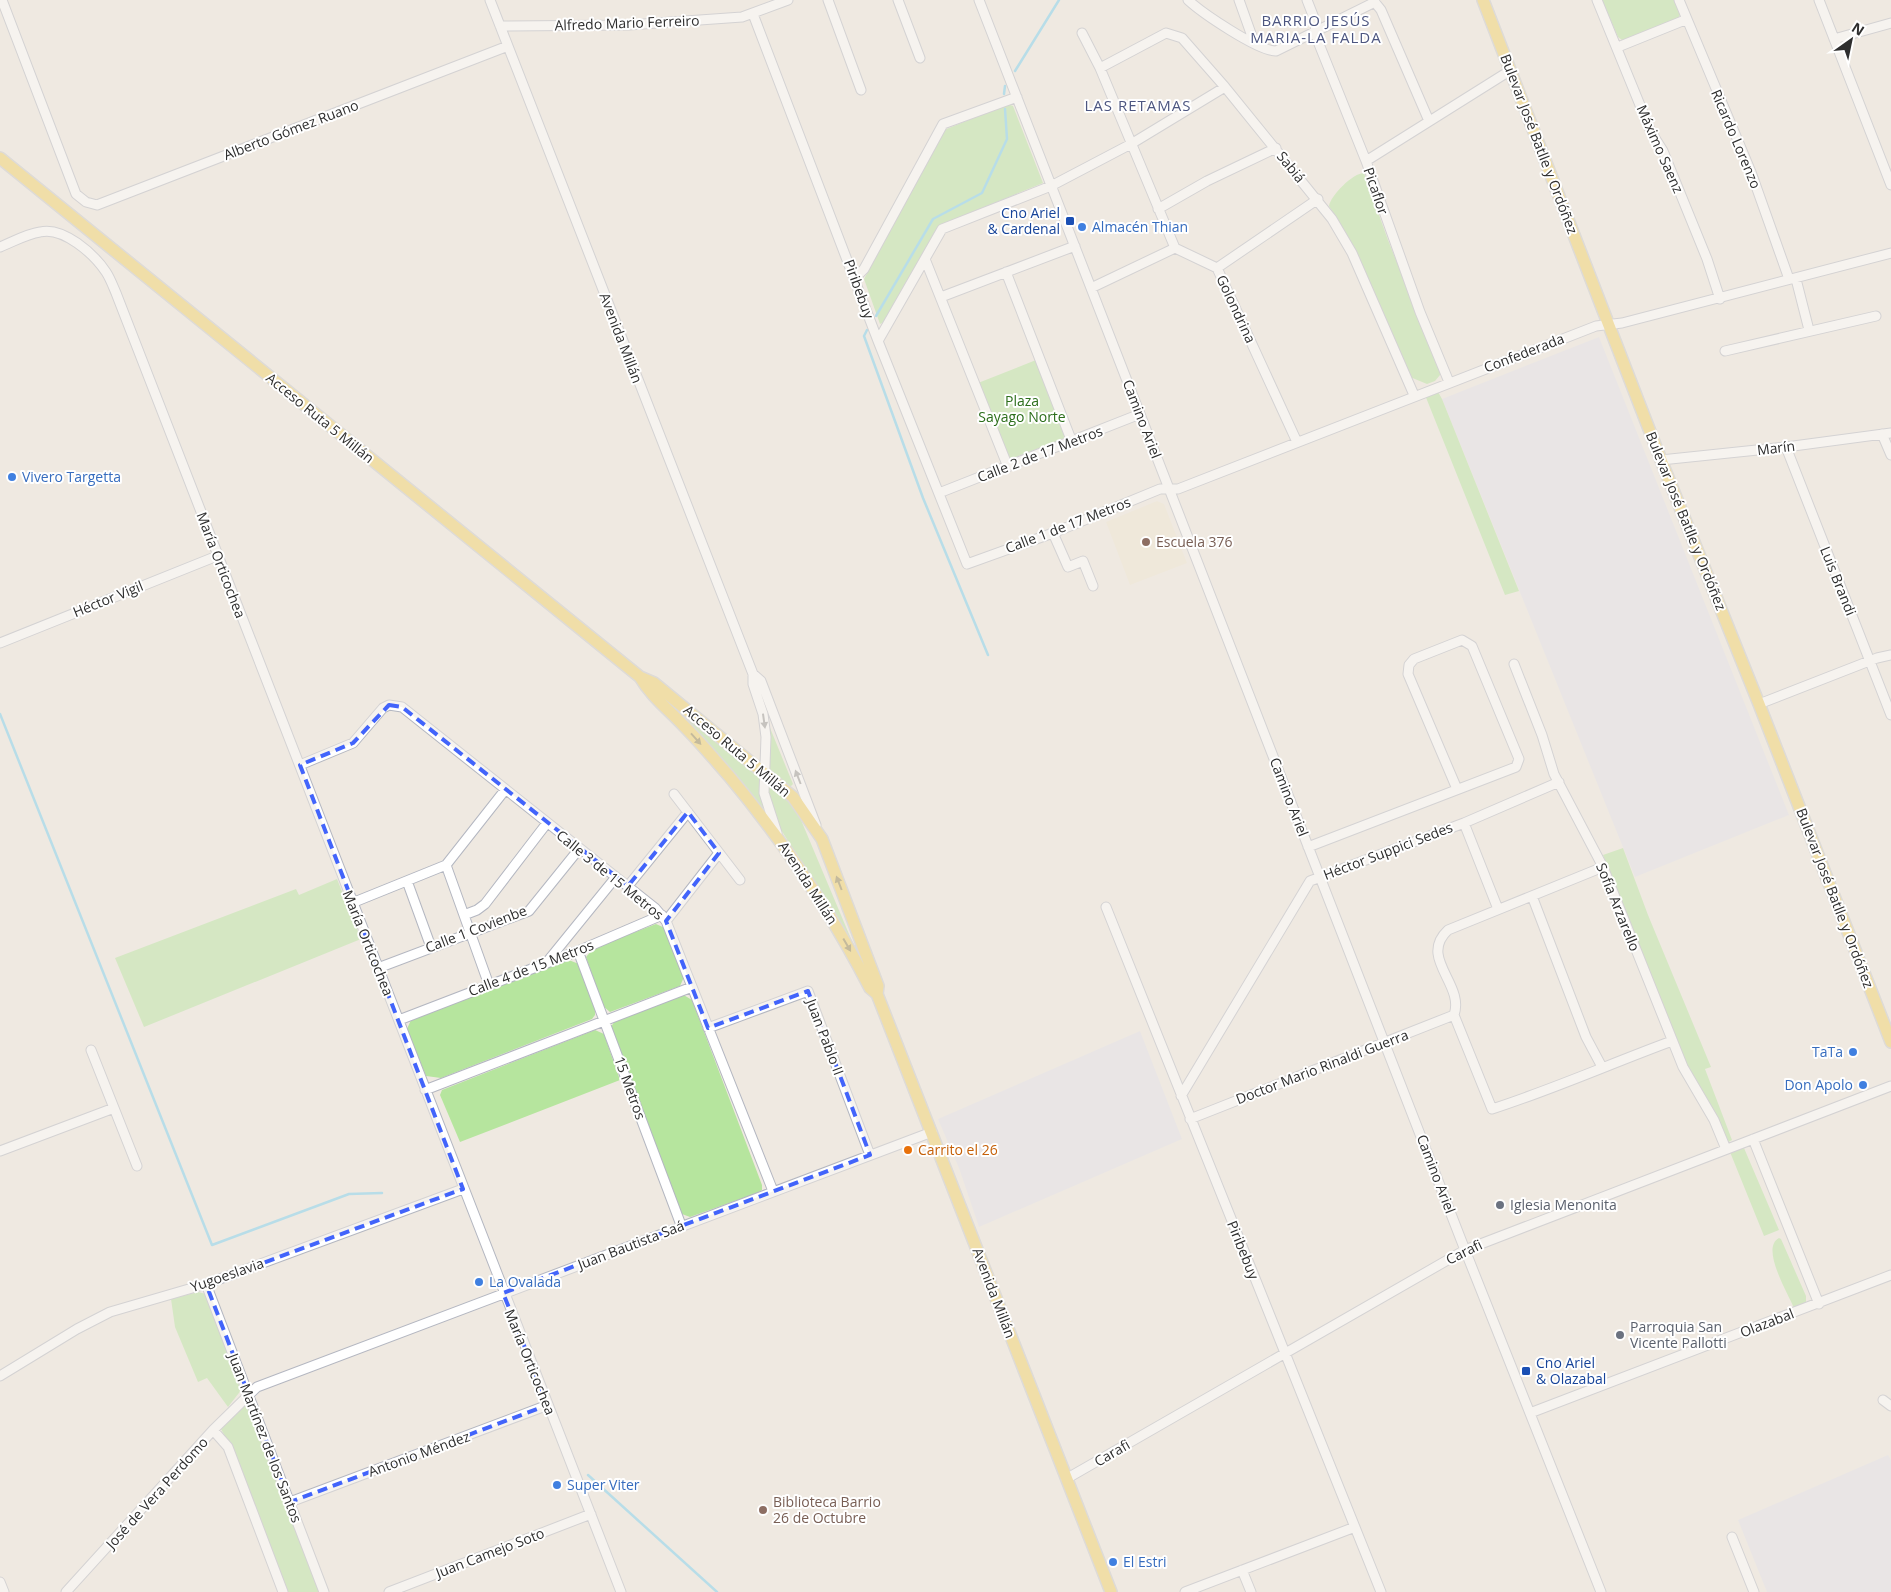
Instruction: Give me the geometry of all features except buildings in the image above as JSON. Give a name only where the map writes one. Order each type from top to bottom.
[{"type":"main road","name":"Bulevar José Batlle y Ordóñez","points":[[1483,0],[1661,460],[1891,1042]]},
{"type":"main road","name":"Acceso Ruta 5 Millán","points":[[0,158],[640,677],[654,683],[764,771],[793,797],[822,839]]},
{"type":"main road","name":"Acceso Ruta 5 Millán","points":[[640,677],[647,689],[684,725],[728,776],[783,846]]},
{"type":"main road","name":"Avenida Millán","points":[[822,839],[878,986],[877,994]]},
{"type":"main road","name":"Avenida Millán","points":[[783,846],[836,926],[870,988],[877,994],[1110,1592]]},
{"type":"street","name":"Alberto Gómez Ruano","points":[[2,0],[76,194],[86,202],[97,205],[508,46]]},
{"type":"street","name":"Avenida Millán","points":[[490,0],[753,674],[753,684],[763,714],[766,737],[764,793],[783,846]]},
{"type":"street","points":[[753,14],[788,0]]},
{"type":"street","points":[[828,0],[861,90]]},
{"type":"street","points":[[898,0],[920,58]]},
{"type":"street","name":"Camino Ariel","points":[[980,0],[1465,1250],[1601,1592]]},
{"type":"street","points":[[1188,0],[1232,31],[1267,51],[1276,51],[1374,1],[1381,10],[1429,120]]},
{"type":"street","points":[[1239,0],[1254,42]]},
{"type":"street","name":"Picaflor","points":[[1307,0],[1316,23],[1315,32],[1366,161],[1420,312],[1449,382]]},
{"type":"street","name":"Máximo Saenz","points":[[1598,0],[1651,132],[1663,151],[1707,259],[1720,299]]},
{"type":"street","name":"Ricardo Lorenzo","points":[[1679,0],[1685,20],[1751,172],[1792,279],[1809,330]]},
{"type":"street","points":[[1819,0],[1891,185]]},
{"type":"street","name":"Alfredo Mario Ferreiro","points":[[500,26],[629,26],[742,17],[753,14]]},
{"type":"street","name":"Piribebuy","points":[[753,14],[878,341],[967,564]]},
{"type":"street","points":[[1618,47],[1685,20]]},
{"type":"street","points":[[1834,39],[1891,23]]},
{"type":"street","points":[[1082,33],[1100,68],[1175,248],[1091,288]]},
{"type":"street","name":"Sabiá","points":[[1100,68],[1166,34],[1174,34],[1182,38],[1318,199],[1352,253],[1414,396]]},
{"type":"street","points":[[1366,161],[1511,70]]},
{"type":"street","points":[[878,341],[939,233],[946,227],[1051,186],[1131,144],[1225,87]]},
{"type":"street","points":[[855,278],[864,269],[943,124],[1017,97]]},
{"type":"street","points":[[1158,209],[1207,180],[1276,148]]},
{"type":"street","points":[[1217,268],[1318,199]]},
{"type":"street","name":"María Orticochea","points":[[0,247],[40,231],[53,232],[68,238],[91,256],[106,272],[116,293],[399,1020],[503,1294],[621,1592]]},
{"type":"street","points":[[940,297],[1075,246]]},
{"type":"street","name":"Golondrina","points":[[1175,248],[1217,268],[1297,442]]},
{"type":"street","name":"Confederada","points":[[1169,489],[1178,489],[1596,326],[1622,323],[1720,299],[1891,253]]},
{"type":"street","points":[[925,259],[1008,467]]},
{"type":"street","points":[[1006,272],[1072,442]]},
{"type":"street","points":[[1725,351],[1876,316]]},
{"type":"street","name":"Calle 2 de 17 Metros","points":[[939,493],[1140,414]]},
{"type":"street","points":[[1887,433],[1891,455]]},
{"type":"street","name":"Marín","points":[[1661,460],[1786,447],[1887,433]]},
{"type":"street","name":"Luis Brandi","points":[[1786,447],[1891,715]]},
{"type":"street","name":"Calle 1 de 17 Metros","points":[[967,564],[1053,533],[1160,489],[1169,489]]},
{"type":"street","points":[[1053,533],[1068,567],[1083,561],[1093,586]]},
{"type":"street","name":"Héctor Vigil","points":[[0,643],[217,556]]},
{"type":"street","points":[[1308,847],[1457,790],[1516,766],[1519,759],[1472,646],[1462,640],[1414,660],[1409,665],[1408,674],[1457,790]]},
{"type":"street","points":[[1759,704],[1870,661],[1891,656]]},
{"type":"street","name":"Sofía Arzarello","points":[[1514,664],[1559,782],[1603,867],[1683,1067],[1714,1120],[1726,1149]]},
{"type":"street","name":"Avenida Millán","points":[[753,674],[761,681],[822,839]]},
{"type":"street","name":"Calle 3 de 15 Metros","points":[[300,765],[353,743],[383,708],[396,705],[402,707],[628,886],[664,918],[773,1192]]},
{"type":"street","name":"Héctor Suppici Sedes","points":[[1181,1096],[1310,881],[1464,823],[1559,782]]},
{"type":"street","points":[[352,903],[446,865],[505,790]]},
{"type":"street","points":[[674,794],[740,880]]},
{"type":"street","points":[[628,886],[688,812]]},
{"type":"street","points":[[464,915],[477,910],[484,904],[547,823]]},
{"type":"street","points":[[1464,823],[1498,909]]},
{"type":"street","name":"Calle 1 Covienbe","points":[[378,968],[529,911],[579,849]]},
{"type":"street","points":[[664,918],[719,853]]},
{"type":"street","points":[[446,865],[489,985]]},
{"type":"street","points":[[1603,867],[1448,930],[1440,939],[1436,951],[1457,1001],[1454,1016],[1492,1109],[1547,1091],[1602,1067],[1672,1041]]},
{"type":"street","points":[[546,962],[616,877]]},
{"type":"street","points":[[407,880],[430,947]]},
{"type":"street","points":[[1532,896],[1586,1037],[1602,1067]]},
{"type":"street","name":"Piribebuy","points":[[1106,907],[1381,1592]]},
{"type":"street","name":"Calle 4 de 15 Metros","points":[[399,1020],[664,918]]},
{"type":"street","name":"15 Metros","points":[[578,951],[681,1225]]},
{"type":"street","points":[[425,1090],[692,987]]},
{"type":"street","name":"Juan Pablo II","points":[[708,1028],[808,990],[870,1154]]},
{"type":"street","name":"Doctor Mario Rinaldi Guerra","points":[[1190,1118],[1454,1016]]},
{"type":"street","points":[[91,1050],[137,1166]]},
{"type":"street","name":"Carafi","points":[[1066,1479],[1465,1250],[1891,1086]]},
{"type":"street","points":[[0,1151],[114,1108]]},
{"type":"street","name":"Juan Bautista Saá","points":[[248,1394],[268,1381],[932,1132]]},
{"type":"street","points":[[1753,1139],[1819,1304]]},
{"type":"street","name":"Yugoeslavia","points":[[0,1376],[77,1329],[110,1312],[206,1284],[463,1189]]},
{"type":"street","name":"Olazabal","points":[[1530,1413],[1891,1275]]},
{"type":"street","name":"Juan Martínez de los Santos","points":[[206,1284],[324,1592]]},
{"type":"street","name":"José de Vera Perdomo","points":[[66,1592],[248,1394]]},
{"type":"street","points":[[1883,1400],[1891,1406]]},
{"type":"street","name":"Antonio Méndez","points":[[290,1502],[548,1406]]},
{"type":"street","points":[[213,1430],[228,1448],[283,1592]]},
{"type":"street","name":"Juan Camejo Soto","points":[[389,1592],[591,1514]]},
{"type":"street","points":[[1185,1592],[1355,1527]]},
{"type":"street","points":[[1732,1537],[1754,1592]]},
{"type":"street","points":[[1242,1570],[1251,1592]]},
{"type":"street","points":[[0,1582],[4,1592]]},
{"type":"highlighted area","points":[[389,705],[402,707],[628,886],[688,812],[719,853],[666,921],[708,1028],[808,991],[870,1155],[503,1293],[548,1405],[290,1502],[206,1284],[463,1189],[300,765],[353,743]]},
{"type":"shaded area","points":[[1599,337],[1789,815],[1635,877],[1442,399]]},
{"type":"shaded area","name":"Escuela 376","points":[[1157,501],[1164,504],[1187,563],[1130,585],[1106,522]]},
{"type":"shaded area","points":[[1140,1031],[1182,1139],[979,1227],[959,1168],[938,1119]]},
{"type":"shaded area","points":[[1888,1455],[1891,1460],[1891,1592],[1767,1592],[1738,1520]]},
{"type":"green space","points":[[1602,0],[1675,0],[1680,15],[1677,20],[1622,40],[1618,37]]},
{"type":"green space","points":[[1008,104],[1013,106],[1043,183],[938,226],[886,321],[880,324],[864,279],[944,130]]},
{"type":"green space","points":[[1364,173],[1388,240],[1440,370],[1440,375],[1435,381],[1427,384],[1410,377],[1347,237],[1329,206],[1343,185],[1359,174]]},
{"type":"green space","name":"Plaza Sayago Norte","points":[[1036,360],[1066,436],[1011,459],[1007,458],[978,383]]},
{"type":"green space","points":[[1437,390],[1519,591],[1505,595],[1425,395]]},
{"type":"green space","points":[[656,692],[759,775],[759,792],[767,817]]},
{"type":"green space","points":[[768,723],[793,784],[789,788],[767,770]]},
{"type":"green space","points":[[767,780],[788,799],[801,820],[854,946],[778,825],[768,798]]},
{"type":"green space","points":[[1623,848],[1648,915],[1711,1067],[1705,1069],[1732,1140],[1727,1143],[1688,1072],[1603,855]]},
{"type":"green space","points":[[337,879],[361,939],[144,1027],[115,958],[296,889],[299,895]]},
{"type":"green space","points":[[656,924],[665,928],[684,977],[680,986],[610,1012],[603,1006],[586,957],[594,948]]},
{"type":"green space","points":[[566,959],[579,964],[595,1010],[595,1015],[592,1019],[441,1078],[426,1076],[407,1029],[411,1020]]},
{"type":"green space","points":[[682,994],[692,1000],[762,1185],[762,1190],[757,1193],[690,1217],[682,1214],[611,1027],[616,1019]]},
{"type":"green space","points":[[595,1030],[604,1034],[620,1080],[460,1142],[440,1095],[442,1090]]},
{"type":"green space","points":[[1744,1148],[1779,1230],[1764,1236],[1730,1152]]},
{"type":"green space","points":[[1779,1238],[1806,1296],[1806,1302],[1794,1308],[1774,1261],[1772,1251],[1774,1243]]},
{"type":"green space","points":[[198,1292],[206,1294],[242,1389],[228,1407],[207,1378],[198,1382],[175,1327],[171,1299]]},
{"type":"green space","points":[[246,1403],[249,1405],[321,1592],[285,1592],[228,1442],[221,1429]]},
{"type":"waterway","points":[[1015,71],[1059,0]]},
{"type":"waterway","points":[[1004,94],[1005,86]]},
{"type":"waterway","points":[[876,316],[933,219],[982,193],[1007,139],[1005,109]]},
{"type":"waterway","points":[[867,330],[864,336],[923,498],[988,655]]},
{"type":"waterway","points":[[0,714],[212,1245],[349,1194],[382,1193]]},
{"type":"waterway","points":[[588,1475],[717,1592]]},
{"type":"place","name":"Cno Ariel & Cardenal","points":[[1070,221]]},
{"type":"place","name":"Almacén Thian","points":[[1082,227]]},
{"type":"place","name":"Vivero Targetta","points":[[12,477]]},
{"type":"place","name":"Escuela 376","points":[[1146,542]]},
{"type":"place","name":"TaTa","points":[[1853,1052]]},
{"type":"place","name":"Don Apolo","points":[[1863,1085]]},
{"type":"place","name":"Carrito el 26","points":[[908,1150]]},
{"type":"place","name":"Iglesia Menonita","points":[[1500,1205]]},
{"type":"place","name":"La Ovalada","points":[[479,1282]]},
{"type":"place","name":"Parroquia San Vicente Pallotti","points":[[1620,1335]]},
{"type":"place","name":"Cno Ariel & Olazabal","points":[[1526,1371]]},
{"type":"place","name":"Super Viter","points":[[557,1485]]},
{"type":"place","name":"Biblioteca Barrio 26 de Octubre","points":[[763,1510]]},
{"type":"place","name":"El Estri","points":[[1113,1562]]},
{"type":"district","name":"BARRIO JESÚS MARIA-LA FALDA","points":[[1316,30]]},
{"type":"district","name":"LAS RETAMAS","points":[[1138,106]]}]
